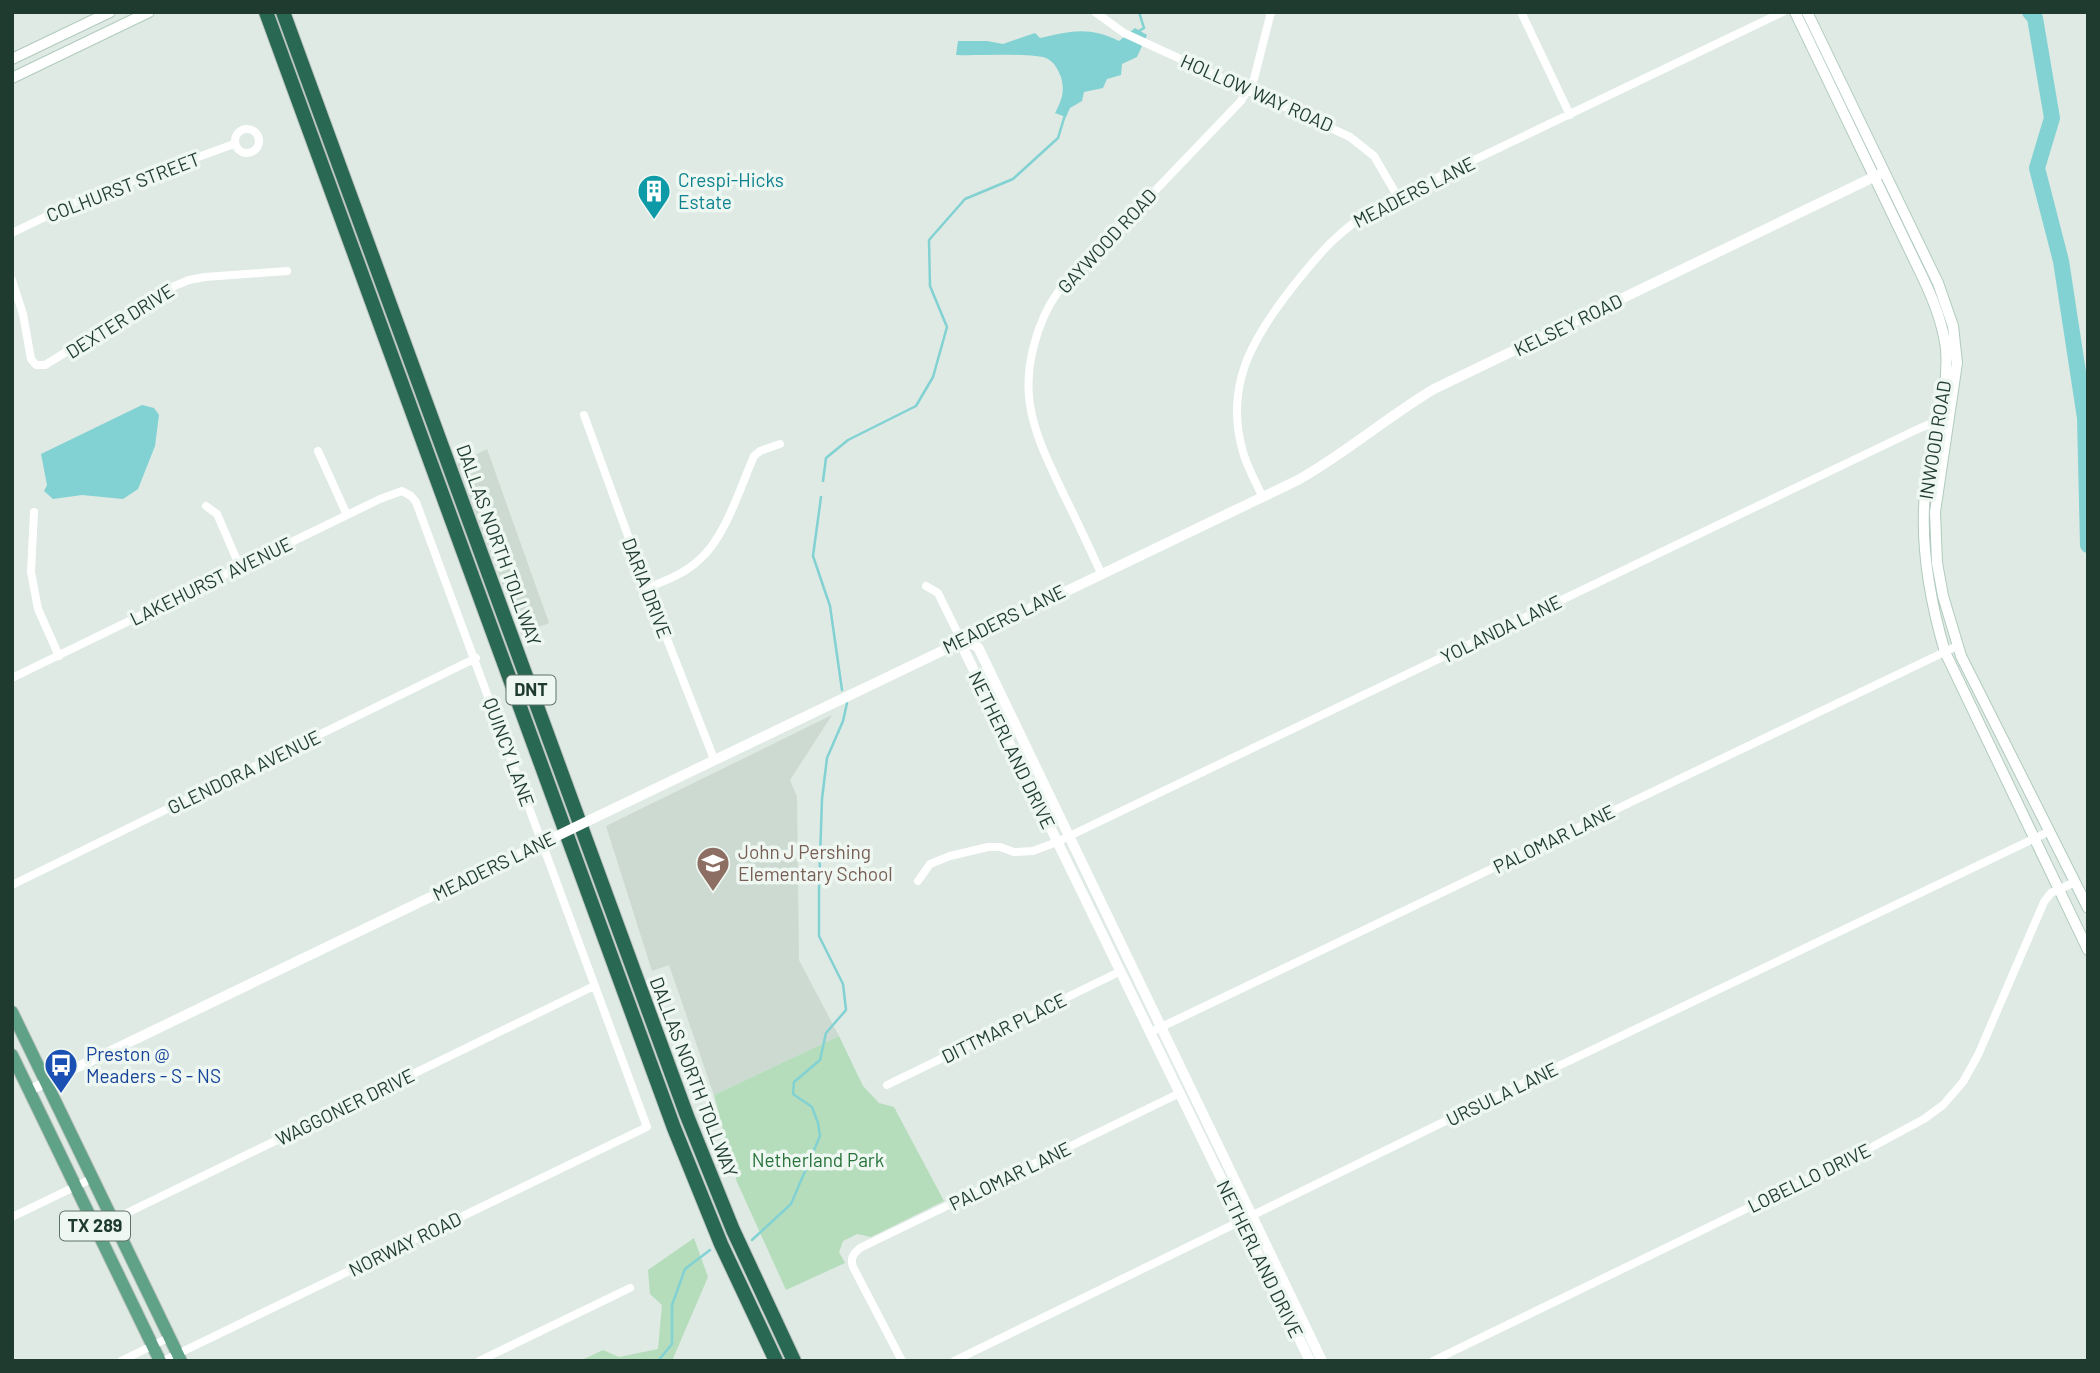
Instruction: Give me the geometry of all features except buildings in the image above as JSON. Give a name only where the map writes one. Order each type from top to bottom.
[{"type":"highway","name":"DALLAS NORTH TOLLWAY","points":[[266,12],[688,1164],[721,1244],[776,1361]]},
{"type":"highway","name":"DALLAS NORTH TOLLWAY","points":[[283,12],[687,1116],[733,1230],[794,1361]]},
{"type":"main road","points":[[12,58],[109,12],[116,27]]},
{"type":"main road","points":[[12,78],[149,12]]},
{"type":"main road","name":"INWOOD ROAD","points":[[1795,12],[1879,174]]},
{"type":"main road","name":"INWOOD ROAD","points":[[1807,12],[1939,300],[1946,366],[1942,425],[1924,495],[1942,596],[1957,646],[2088,908]]},
{"type":"main road","name":"INWOOD ROAD","points":[[1930,537],[1927,578],[1933,613],[1945,652],[2088,950]]},
{"type":"main road","name":"TX 289","points":[[12,1012],[179,1357]]},
{"type":"main road","name":"TX 289","points":[[12,1055],[162,1361]]},
{"type":"street","name":"HOLLOW WAY ROAD","points":[[1096,12],[1124,33],[1339,130],[1361,144],[1383,168],[1398,197]]},
{"type":"street","name":"GAYWOOD ROAD","points":[[1101,573],[1041,446],[1033,422],[1029,401],[1030,379],[1037,337],[1045,313],[1058,292],[1249,90],[1271,12]]},
{"type":"street","points":[[1521,12],[1570,115]]},
{"type":"street","name":"MEADERS LANE","points":[[30,1090],[1262,496],[1243,453],[1237,424],[1239,388],[1248,352],[1274,311],[1328,243],[1358,218],[1398,197],[1783,12]]},
{"type":"street","name":"COLHURST STREET","points":[[12,233],[80,200],[234,144]]},
{"type":"street","name":"KELSEY ROAD","points":[[1262,496],[1298,480],[1336,458],[1434,389],[1879,174]]},
{"type":"street","name":"DEXTER DRIVE","points":[[12,281],[23,314],[31,359],[36,366],[54,362],[172,287],[189,280],[288,271]]},
{"type":"street","name":"DARIA DRIVE","points":[[584,415],[647,588],[714,759]]},
{"type":"street","name":"YOLANDA LANE","points":[[918,881],[930,864],[950,856],[1000,846],[1014,852],[1033,851],[1057,842],[1908,433],[1930,425],[1942,425]]},
{"type":"street","points":[[647,588],[678,575],[702,558],[721,532],[754,456],[780,444]]},
{"type":"street","points":[[318,451],[347,515]]},
{"type":"street","name":"LAKEHURST AVENUE","points":[[12,678],[347,515],[402,491],[411,496]]},
{"type":"street","name":"QUINCY LANE","points":[[411,496],[416,502],[475,658],[647,1127]]},
{"type":"street","points":[[206,506],[217,514],[240,567]]},
{"type":"street","points":[[34,512],[31,572],[38,609],[59,656]]},
{"type":"street","points":[[926,586],[938,593],[961,640]]},
{"type":"street","name":"NETHERLAND DRIVE","points":[[961,640],[978,647],[1322,1361]]},
{"type":"street","name":"NETHERLAND DRIVE","points":[[961,640],[1310,1361]]},
{"type":"street","name":"PALOMAR LANE","points":[[1151,1032],[1957,646]]},
{"type":"street","name":"GLENDORA AVENUE","points":[[12,885],[475,658]]},
{"type":"street","name":"URSULA LANE","points":[[954,1361],[1251,1215],[2050,831]]},
{"type":"street","name":"LOBELLO DRIVE","points":[[1433,1361],[1859,1154],[1924,1119],[1943,1105],[1963,1082],[1978,1055],[2039,910],[2051,893],[2075,882]]},
{"type":"street","name":"DITTMAR PLACE","points":[[887,1085],[1121,971]]},
{"type":"street","name":"WAGGONER DRIVE","points":[[96,1228],[594,986]]},
{"type":"street","points":[[12,1055],[29,1047]]},
{"type":"street","name":"PALOMAR LANE","points":[[902,1361],[853,1267],[851,1260],[860,1248],[1180,1093]]},
{"type":"street","points":[[1195,1126],[1207,1121]]},
{"type":"street","name":"NORWAY ROAD","points":[[162,1361],[179,1357],[647,1127]]},
{"type":"street","points":[[12,1217],[93,1178]]},
{"type":"street","points":[[480,1361],[630,1288]]},
{"type":"street","points":[[1286,1314],[1297,1309]]},
{"type":"street","points":[[121,1361],[170,1337]]},
{"type":"shaded area","points":[[487,449],[549,623],[521,634],[457,464]]},
{"type":"shaded area","name":"John J Pershing Elementary School","points":[[832,715],[790,780],[797,797],[799,960],[839,1036],[714,1095],[669,965],[652,971],[606,826]]},
{"type":"green space","name":"Netherland Park","points":[[839,1036],[863,1086],[879,1103],[894,1107],[944,1201],[871,1237],[857,1234],[843,1241],[839,1252],[845,1263],[786,1290],[737,1182],[714,1095]]},
{"type":"green space","points":[[694,1238],[708,1277],[672,1361],[580,1361],[603,1350],[619,1357],[658,1349],[662,1305],[650,1294],[648,1270]]},
{"type":"water","points":[[1135,28],[1147,35],[1137,57],[1122,64],[1121,75],[1107,79],[1103,88],[1084,92],[1082,101],[1070,108],[1066,117],[1055,113],[1063,87],[1056,67],[1048,59],[1019,55],[956,55],[958,41],[1003,44],[1035,33],[1040,38],[1080,31],[1098,33],[1119,41]]},
{"type":"water","points":[[142,405],[154,408],[159,415],[155,446],[138,489],[123,499],[82,495],[53,499],[44,491],[47,485],[41,454]]},
{"type":"waterway","points":[[1139,12],[1144,28],[1139,31]]},
{"type":"waterway","points":[[2030,12],[2035,18],[2052,118],[2037,168],[2061,261],[2085,418],[2088,545]]},
{"type":"waterway","points":[[823,481],[826,458],[848,440],[916,406],[933,377],[947,327],[930,286],[929,240],[965,199],[1013,179],[1058,138],[1065,115]]},
{"type":"waterway","points":[[821,497],[813,556],[830,606],[842,690]]},
{"type":"waterway","points":[[752,1240],[791,1204],[820,1136],[812,1107],[793,1094],[794,1082],[820,1060],[826,1033],[846,1010],[843,984],[819,936],[819,889],[822,799],[827,758],[843,721],[847,703]]},
{"type":"waterway","points":[[658,1361],[672,1344],[672,1305],[685,1269],[710,1250]]},
{"type":"place","name":"Crespi-Hicks Estate","points":[[654,221]]},
{"type":"place","name":"John J Pershing Elementary School","points":[[713,893]]},
{"type":"place","name":"Preston @ Meaders - S - NS","points":[[61,1095]]}]
